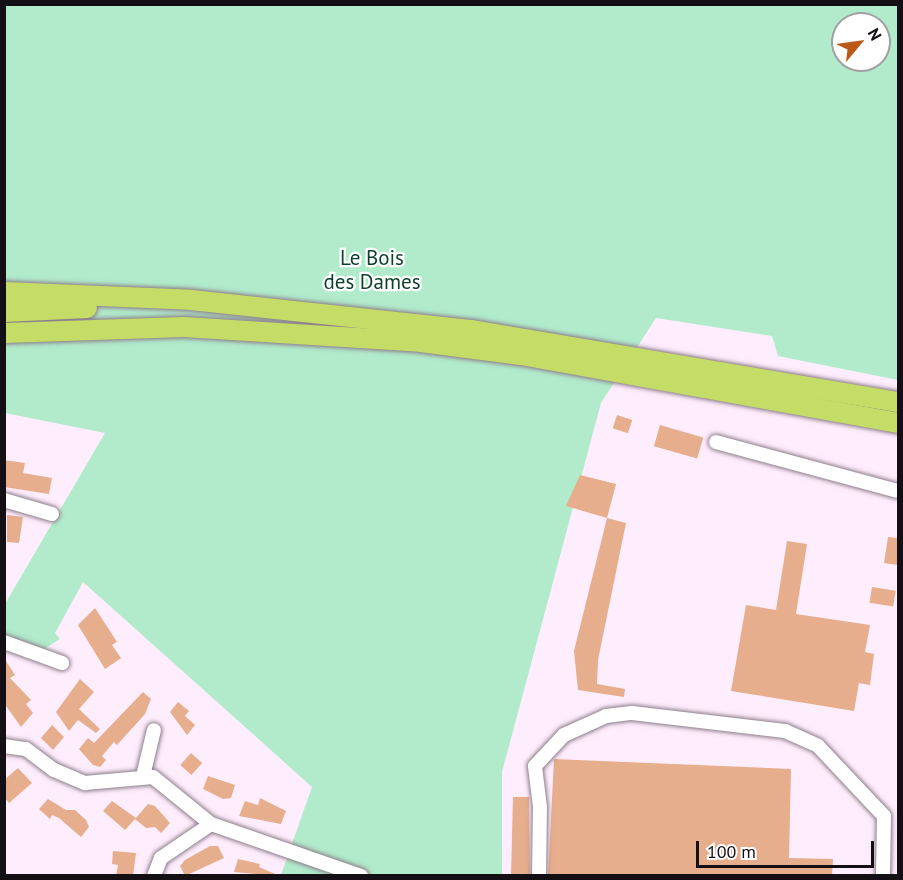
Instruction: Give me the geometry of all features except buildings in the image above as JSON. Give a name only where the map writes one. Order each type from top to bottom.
[{"type":"highway","points":[[4,292],[191,300],[472,330],[898,402]]},
{"type":"highway","points":[[4,312],[155,306],[276,310]]},
{"type":"highway","points":[[4,334],[25,331],[184,327],[421,342],[521,356],[898,423]]},
{"type":"street","points":[[716,442],[898,491]]},
{"type":"street","points":[[4,500],[52,514]]},
{"type":"street","points":[[4,642],[62,663]]},
{"type":"street","points":[[539,876],[540,807],[535,766],[564,735],[606,716],[632,713],[785,731],[818,746],[884,816],[883,876]]},
{"type":"street","points":[[143,776],[154,730]]},
{"type":"street","points":[[4,746],[26,749],[71,779],[97,784],[143,776],[162,782],[211,824],[361,876]]},
{"type":"street","points":[[154,876],[161,858],[211,824]]},
{"type":"green space","name":"Le Bois des Dames","points":[[4,5],[898,5],[898,380],[778,356],[772,336],[656,318],[601,403],[502,772],[502,875],[281,875],[312,787],[83,582],[55,633],[60,639],[41,651],[5,637],[5,604],[105,433],[5,413]]}]
